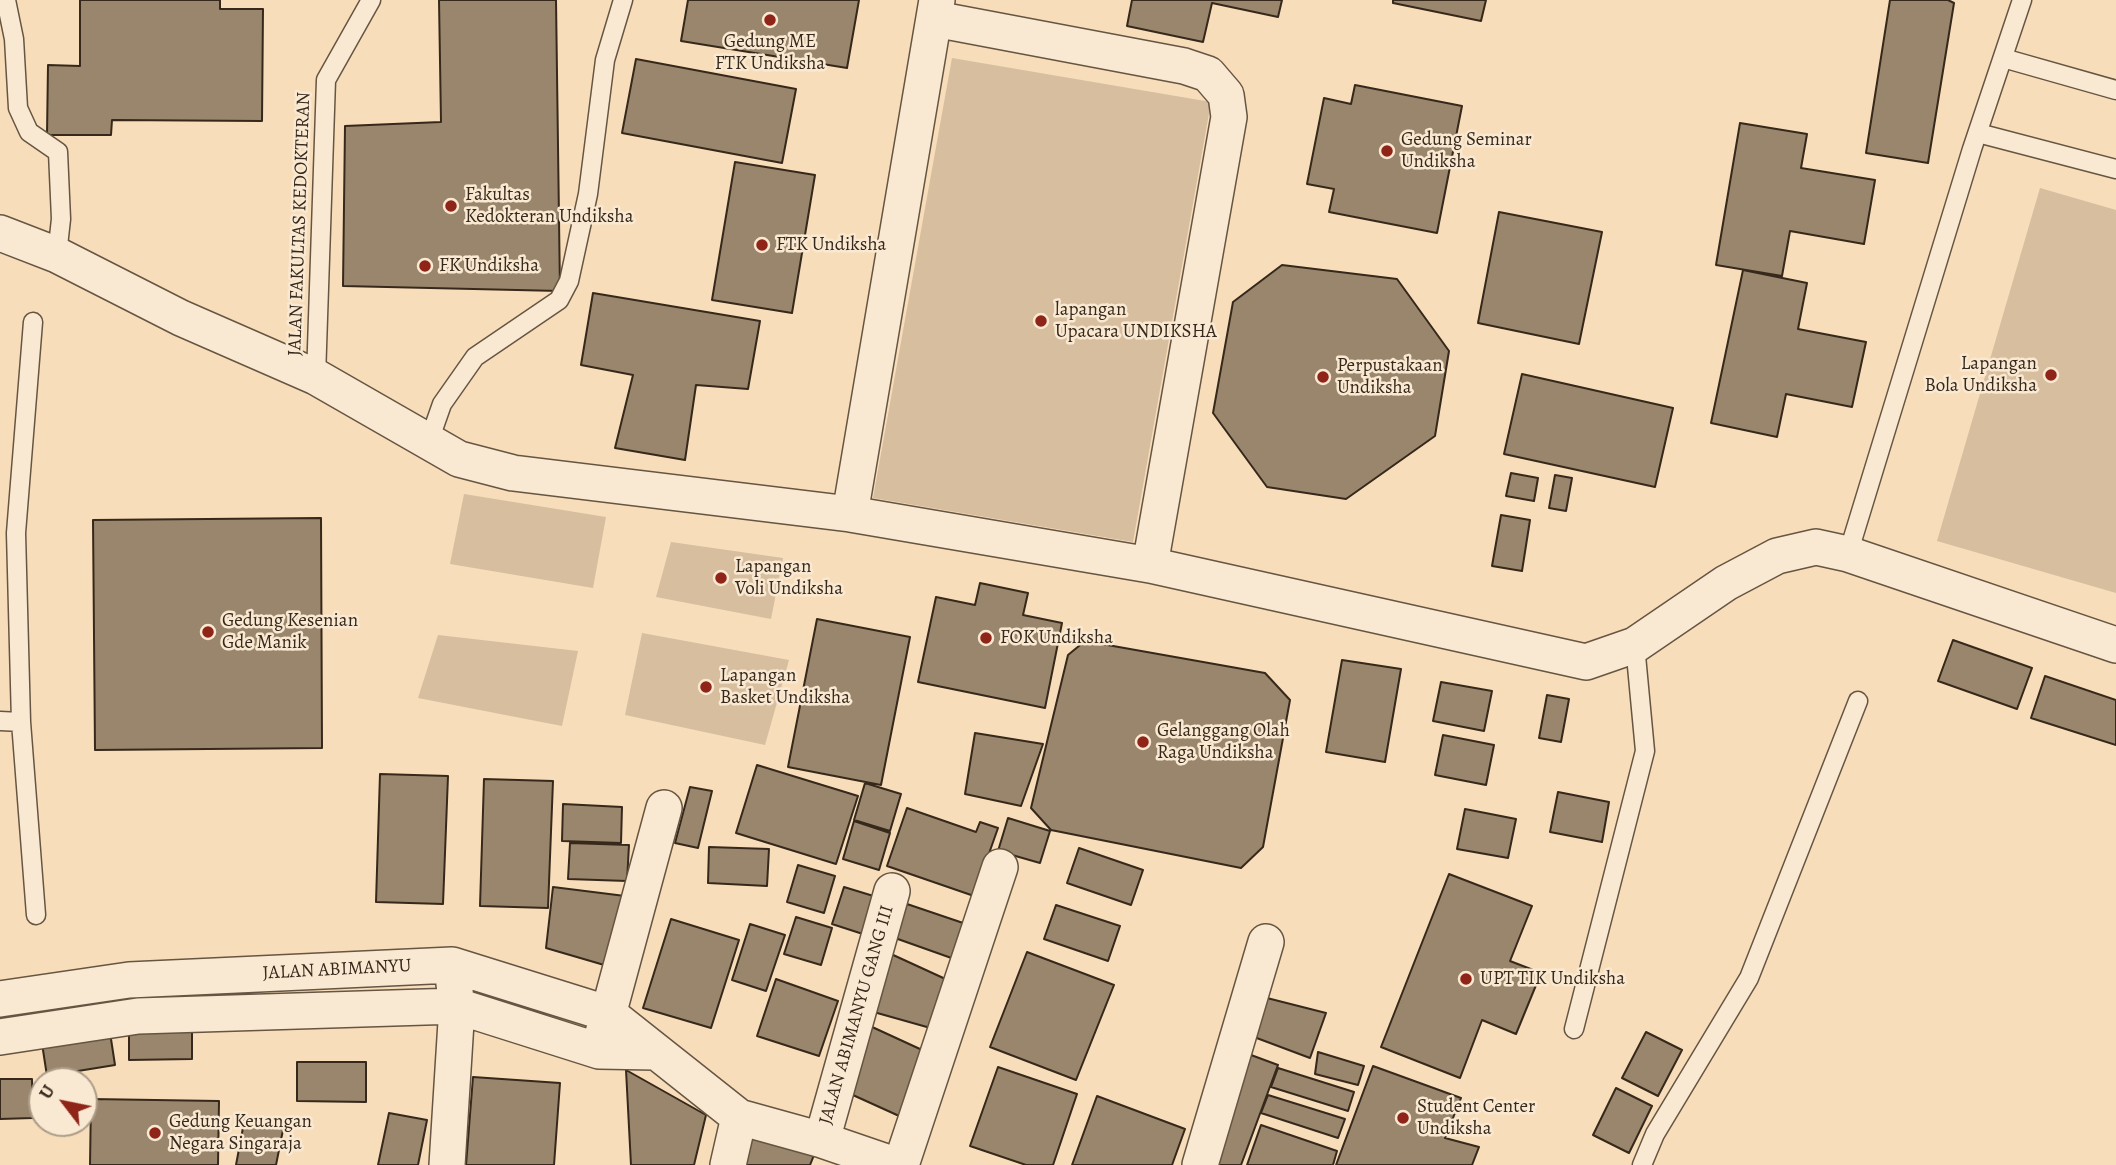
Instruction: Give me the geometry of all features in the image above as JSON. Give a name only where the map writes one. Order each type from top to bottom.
[{"type":"street","points":[[850,514],[936,9],[1184,66],[1208,74],[1226,94],[1229,117],[1150,565]]},
{"type":"street","points":[[0,233],[57,255],[181,318],[316,377],[459,459],[513,473],[850,514],[1150,565],[1586,662],[1635,645],[1726,583],[1777,556],[1816,547],[1848,554],[2116,645]]},
{"type":"street","points":[[599,1051],[664,808]]},
{"type":"street","points":[[901,1165],[1000,867]]},
{"type":"street","name":"JALAN ABIMANYU GANG III","points":[[822,1140],[892,891]]},
{"type":"street","points":[[1200,1165],[1266,942]]},
{"type":"street","points":[[447,1165],[457,1006],[452,965]]},
{"type":"street","name":"JALAN ABIMANYU","points":[[0,999],[129,980],[452,965],[609,1014],[739,1117],[822,1140],[895,1165]]},
{"type":"street","points":[[129,980],[138,1016]]},
{"type":"street","name":"JALAN ABIMANYU","points":[[0,1037],[138,1016],[457,1006],[599,1051],[655,1052]]},
{"type":"street","points":[[728,1165],[739,1117]]},
{"type":"lane","points":[[6,0],[7,38],[18,108],[29,132],[58,152],[61,219],[57,255]]},
{"type":"lane","name":"JALAN FAKULTAS KEDOKTERAN","points":[[316,377],[326,80],[371,0]]},
{"type":"lane","points":[[429,441],[442,404],[474,357],[559,300],[569,281],[588,194],[605,60],[623,0]]},
{"type":"lane","points":[[1848,554],[1978,133],[2022,0]]},
{"type":"lane","points":[[2003,58],[2116,90]]},
{"type":"lane","points":[[1978,133],[2116,169]]},
{"type":"lane","points":[[33,321],[8,534],[36,915]]},
{"type":"lane","points":[[1574,1029],[1645,751],[1635,645]]},
{"type":"lane","points":[[1642,1165],[1655,1134],[1749,978],[1858,701]]},
{"type":"lane","points":[[0,721],[22,722]]},
{"type":"shaded area","points":[[952,58],[1211,102],[1133,542],[873,498]]},
{"type":"shaded area","name":"Lapangan Bola Undiksha","points":[[2040,188],[2116,210],[2116,593],[1937,541]]},
{"type":"shaded area","points":[[464,494],[606,517],[593,588],[450,564]]},
{"type":"shaded area","name":"Lapangan Voli Undiksha","points":[[671,542],[783,558],[771,619],[656,597]]},
{"type":"shaded area","name":"Lapangan Basket Undiksha","points":[[642,633],[789,660],[765,745],[625,715]]},
{"type":"shaded area","points":[[438,635],[578,651],[562,726],[418,698]]},
{"type":"building","points":[[80,0],[220,0],[220,9],[263,9],[262,121],[112,120],[111,135],[47,135],[48,65],[80,66]]},
{"type":"building","name":"Fakultas Kedokteran Undiksha","points":[[439,0],[556,0],[560,291],[343,286],[345,126],[441,122]]},
{"type":"building","name":"Gedung ME FTK Undiksha","points":[[688,0],[859,0],[847,68],[681,41]]},
{"type":"building","points":[[1132,0],[1282,0],[1278,17],[1212,3],[1203,42],[1127,26]]},
{"type":"building","points":[[1393,0],[1486,0],[1481,21],[1393,3]]},
{"type":"building","points":[[1890,0],[1948,0],[1954,3],[1928,163],[1866,153]]},
{"type":"building","points":[[636,59],[796,89],[782,163],[622,133]]},
{"type":"building","points":[[1355,85],[1462,106],[1437,233],[1329,212],[1334,189],[1307,184],[1324,98],[1351,104]]},
{"type":"building","points":[[1740,123],[1807,134],[1801,168],[1875,180],[1864,244],[1790,231],[1782,276],[1716,265]]},
{"type":"building","points":[[735,162],[815,175],[792,313],[712,300]]},
{"type":"building","points":[[1499,212],[1602,232],[1579,344],[1478,323]]},
{"type":"building","points":[[1282,265],[1397,279],[1449,351],[1435,436],[1346,499],[1267,487],[1213,413],[1233,302]]},
{"type":"building","points":[[1743,270],[1807,283],[1798,329],[1866,342],[1852,407],[1786,394],[1777,437],[1711,423]]},
{"type":"building","points":[[593,293],[760,321],[748,389],[696,385],[685,460],[615,448],[633,375],[581,365]]},
{"type":"building","points":[[1522,374],[1673,408],[1655,487],[1504,454]]},
{"type":"building","points":[[1511,473],[1538,478],[1534,501],[1506,496]]},
{"type":"building","points":[[1555,475],[1572,478],[1566,511],[1549,508]]},
{"type":"building","points":[[1501,515],[1530,520],[1522,571],[1492,566]]},
{"type":"building","points":[[321,518],[322,748],[95,750],[93,520]]},
{"type":"building","points":[[980,583],[1028,593],[1023,615],[1062,623],[1045,708],[918,682],[936,597],[975,605]]},
{"type":"building","points":[[817,619],[910,637],[881,785],[788,767]]},
{"type":"building","points":[[1953,640],[2032,668],[2017,709],[1938,681]]},
{"type":"building","points":[[1085,641],[1265,673],[1290,700],[1263,847],[1241,868],[1051,830],[1031,808],[1068,655]]},
{"type":"building","points":[[1342,660],[1401,669],[1385,762],[1326,752]]},
{"type":"building","points":[[2045,676],[2116,700],[2116,745],[2031,718]]},
{"type":"building","points":[[1441,682],[1492,691],[1484,731],[1433,721]]},
{"type":"building","points":[[1547,695],[1569,699],[1561,742],[1539,738]]},
{"type":"building","points":[[975,733],[1043,744],[1021,806],[965,794]]},
{"type":"building","points":[[1443,735],[1494,745],[1486,785],[1435,775]]},
{"type":"building","points":[[757,765],[858,796],[836,864],[736,833]]},
{"type":"building","points":[[380,774],[448,776],[443,904],[376,902]]},
{"type":"building","points":[[484,779],[553,781],[548,908],[480,906]]},
{"type":"building","points":[[865,783],[901,794],[890,831],[854,820]]},
{"type":"building","points":[[690,787],[712,791],[698,848],[675,843]]},
{"type":"building","points":[[1558,792],[1609,802],[1602,842],[1550,832]]},
{"type":"building","points":[[563,804],[622,807],[621,843],[562,841]]},
{"type":"building","points":[[907,808],[976,832],[980,822],[998,828],[974,896],[887,866]]},
{"type":"building","points":[[1465,809],[1516,819],[1508,858],[1457,849]]},
{"type":"building","points":[[1008,818],[1050,831],[1040,863],[998,851]]},
{"type":"building","points":[[854,821],[890,833],[879,870],[843,859]]},
{"type":"building","points":[[570,843],[629,845],[627,881],[568,879]]},
{"type":"building","points":[[709,847],[769,849],[767,886],[708,883]]},
{"type":"building","points":[[1079,848],[1143,870],[1131,905],[1067,883]]},
{"type":"building","points":[[798,865],[835,876],[824,913],[787,902]]},
{"type":"building","points":[[1449,874],[1532,906],[1510,961],[1541,973],[1516,1034],[1482,1020],[1460,1078],[1381,1047]]},
{"type":"building","points":[[553,887],[625,896],[611,967],[546,948]]},
{"type":"building","points":[[844,887],[880,898],[869,936],[832,924]]},
{"type":"building","points":[[907,904],[969,925],[957,960],[895,938]]},
{"type":"building","points":[[1056,905],[1120,926],[1108,961],[1044,939]]},
{"type":"building","points":[[796,917],[832,928],[821,965],[784,954]]},
{"type":"building","points":[[671,919],[739,940],[711,1028],[643,1008]]},
{"type":"building","points":[[750,924],[785,935],[766,991],[732,980]]},
{"type":"building","points":[[1027,952],[1114,985],[1076,1080],[990,1047]]},
{"type":"building","points":[[891,954],[952,982],[934,1029],[863,1009]]},
{"type":"building","points":[[776,979],[838,1001],[819,1056],[757,1036]]},
{"type":"building","points":[[1263,997],[1326,1013],[1310,1058],[1254,1037]]},
{"type":"building","points":[[192,1020],[192,1059],[129,1060],[129,1022]]},
{"type":"building","points":[[109,1026],[115,1065],[98,1068],[46,1067],[41,1037]]},
{"type":"building","points":[[870,1026],[933,1055],[908,1120],[844,1091]]},
{"type":"building","points":[[1646,1032],[1682,1050],[1658,1096],[1622,1078]]},
{"type":"building","points":[[1318,1052],[1364,1066],[1358,1085],[1315,1074]]},
{"type":"building","points":[[1251,1055],[1278,1065],[1241,1165],[1210,1165]]},
{"type":"building","points":[[297,1062],[366,1062],[366,1102],[297,1101]]},
{"type":"building","name":"Student Center Undiksha","points":[[1373,1066],[1461,1098],[1445,1138],[1479,1147],[1472,1165],[1336,1165]]},
{"type":"building","points":[[998,1067],[1077,1094],[1053,1165],[1026,1165],[970,1146]]},
{"type":"building","points":[[1278,1068],[1354,1092],[1348,1111],[1271,1087]]},
{"type":"building","points":[[626,1070],[706,1115],[694,1165],[631,1165]]},
{"type":"building","points":[[473,1077],[560,1083],[554,1165],[466,1165]]},
{"type":"building","points":[[0,1079],[28,1079],[28,1118],[0,1119]]},
{"type":"building","points":[[1616,1088],[1652,1106],[1629,1153],[1593,1135]]},
{"type":"building","points":[[1268,1095],[1345,1119],[1338,1138],[1261,1113]]},
{"type":"building","points":[[1097,1096],[1185,1129],[1172,1165],[1072,1165]]},
{"type":"building","name":"Gedung Keuangan Negara Singaraja","points":[[98,1099],[219,1101],[218,1165],[90,1165],[90,1137],[98,1137]]},
{"type":"building","points":[[389,1113],[427,1120],[418,1165],[378,1165]]},
{"type":"building","points":[[245,1117],[284,1125],[276,1165],[236,1165]]},
{"type":"building","points":[[1261,1125],[1337,1151],[1333,1165],[1247,1165]]},
{"type":"building","points":[[750,1128],[816,1150],[810,1165],[738,1165]]},
{"type":"place","name":"Gedung ME FTK Undiksha","points":[[770,20]]},
{"type":"place","name":"Gedung Seminar Undiksha","points":[[1387,151]]},
{"type":"place","name":"Fakultas Kedokteran Undiksha","points":[[451,206]]},
{"type":"place","name":"FTK Undiksha","points":[[762,245]]},
{"type":"place","name":"FK Undiksha","points":[[425,266]]},
{"type":"place","name":"lapangan Upacara UNDIKSHA","points":[[1041,321]]},
{"type":"place","name":"Lapangan Bola Undiksha","points":[[2051,375]]},
{"type":"place","name":"Perpustakaan Undiksha","points":[[1323,377]]},
{"type":"place","name":"Lapangan Voli Undiksha","points":[[721,578]]},
{"type":"place","name":"Gedung Kesenian Gde Manik","points":[[208,632]]},
{"type":"place","name":"FOK Undiksha","points":[[986,638]]},
{"type":"place","name":"Lapangan Basket Undiksha","points":[[706,687]]},
{"type":"place","name":"Gelanggang Olah Raga Undiksha","points":[[1143,742]]},
{"type":"place","name":"UPT TIK Undiksha","points":[[1466,979]]},
{"type":"place","name":"Student Center Undiksha","points":[[1403,1118]]},
{"type":"place","name":"Gedung Keuangan Negara Singaraja","points":[[155,1133]]}]
